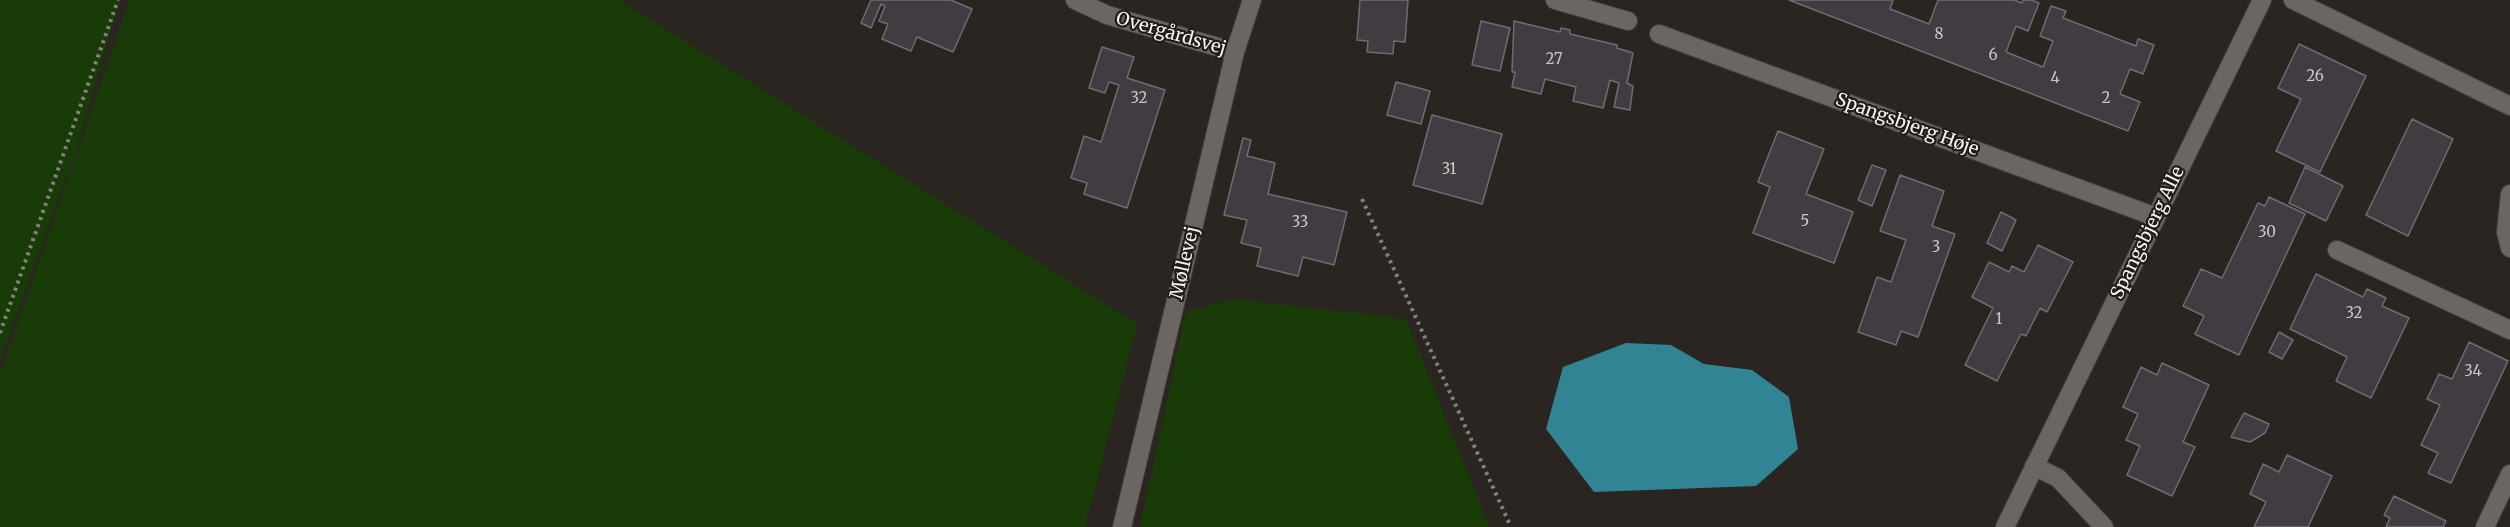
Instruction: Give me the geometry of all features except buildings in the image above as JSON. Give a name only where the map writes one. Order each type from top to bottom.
[{"type":"street","name":"Overgårdsvej","points":[[1075,0],[1107,15],[1235,52]]},
{"type":"street","name":"Møllevej","points":[[1122,527],[1235,52],[1252,0]]},
{"type":"street","points":[[1555,0],[1628,21]]},
{"type":"street","name":"Spangsbjerg Alle","points":[[2005,527],[2262,0]]},
{"type":"street","points":[[2293,0],[2510,106]]},
{"type":"street","name":"Spangsbjerg Høje","points":[[1659,34],[2156,217]]},
{"type":"street","points":[[2510,194],[2506,232],[2510,248]]},
{"type":"street","points":[[2337,250],[2510,330]]},
{"type":"street","points":[[2034,466],[2058,478],[2104,527]]},
{"type":"street","points":[[2485,527],[2510,474]]},
{"type":"path","points":[[0,333],[118,0]]},
{"type":"path","points":[[1362,199],[1511,527]]},
{"type":"green space","points":[[0,0],[120,0],[76,150],[0,360]]},
{"type":"green space","points":[[130,0],[619,0],[1137,324],[1085,527],[0,527],[0,374]]},
{"type":"green space","points":[[1234,299],[1406,319],[1490,527],[1140,527],[1186,312]]},
{"type":"water","points":[[1626,343],[1671,345],[1704,364],[1752,370],[1789,397],[1798,449],[1756,486],[1594,492],[1546,429],[1563,367]]}]
